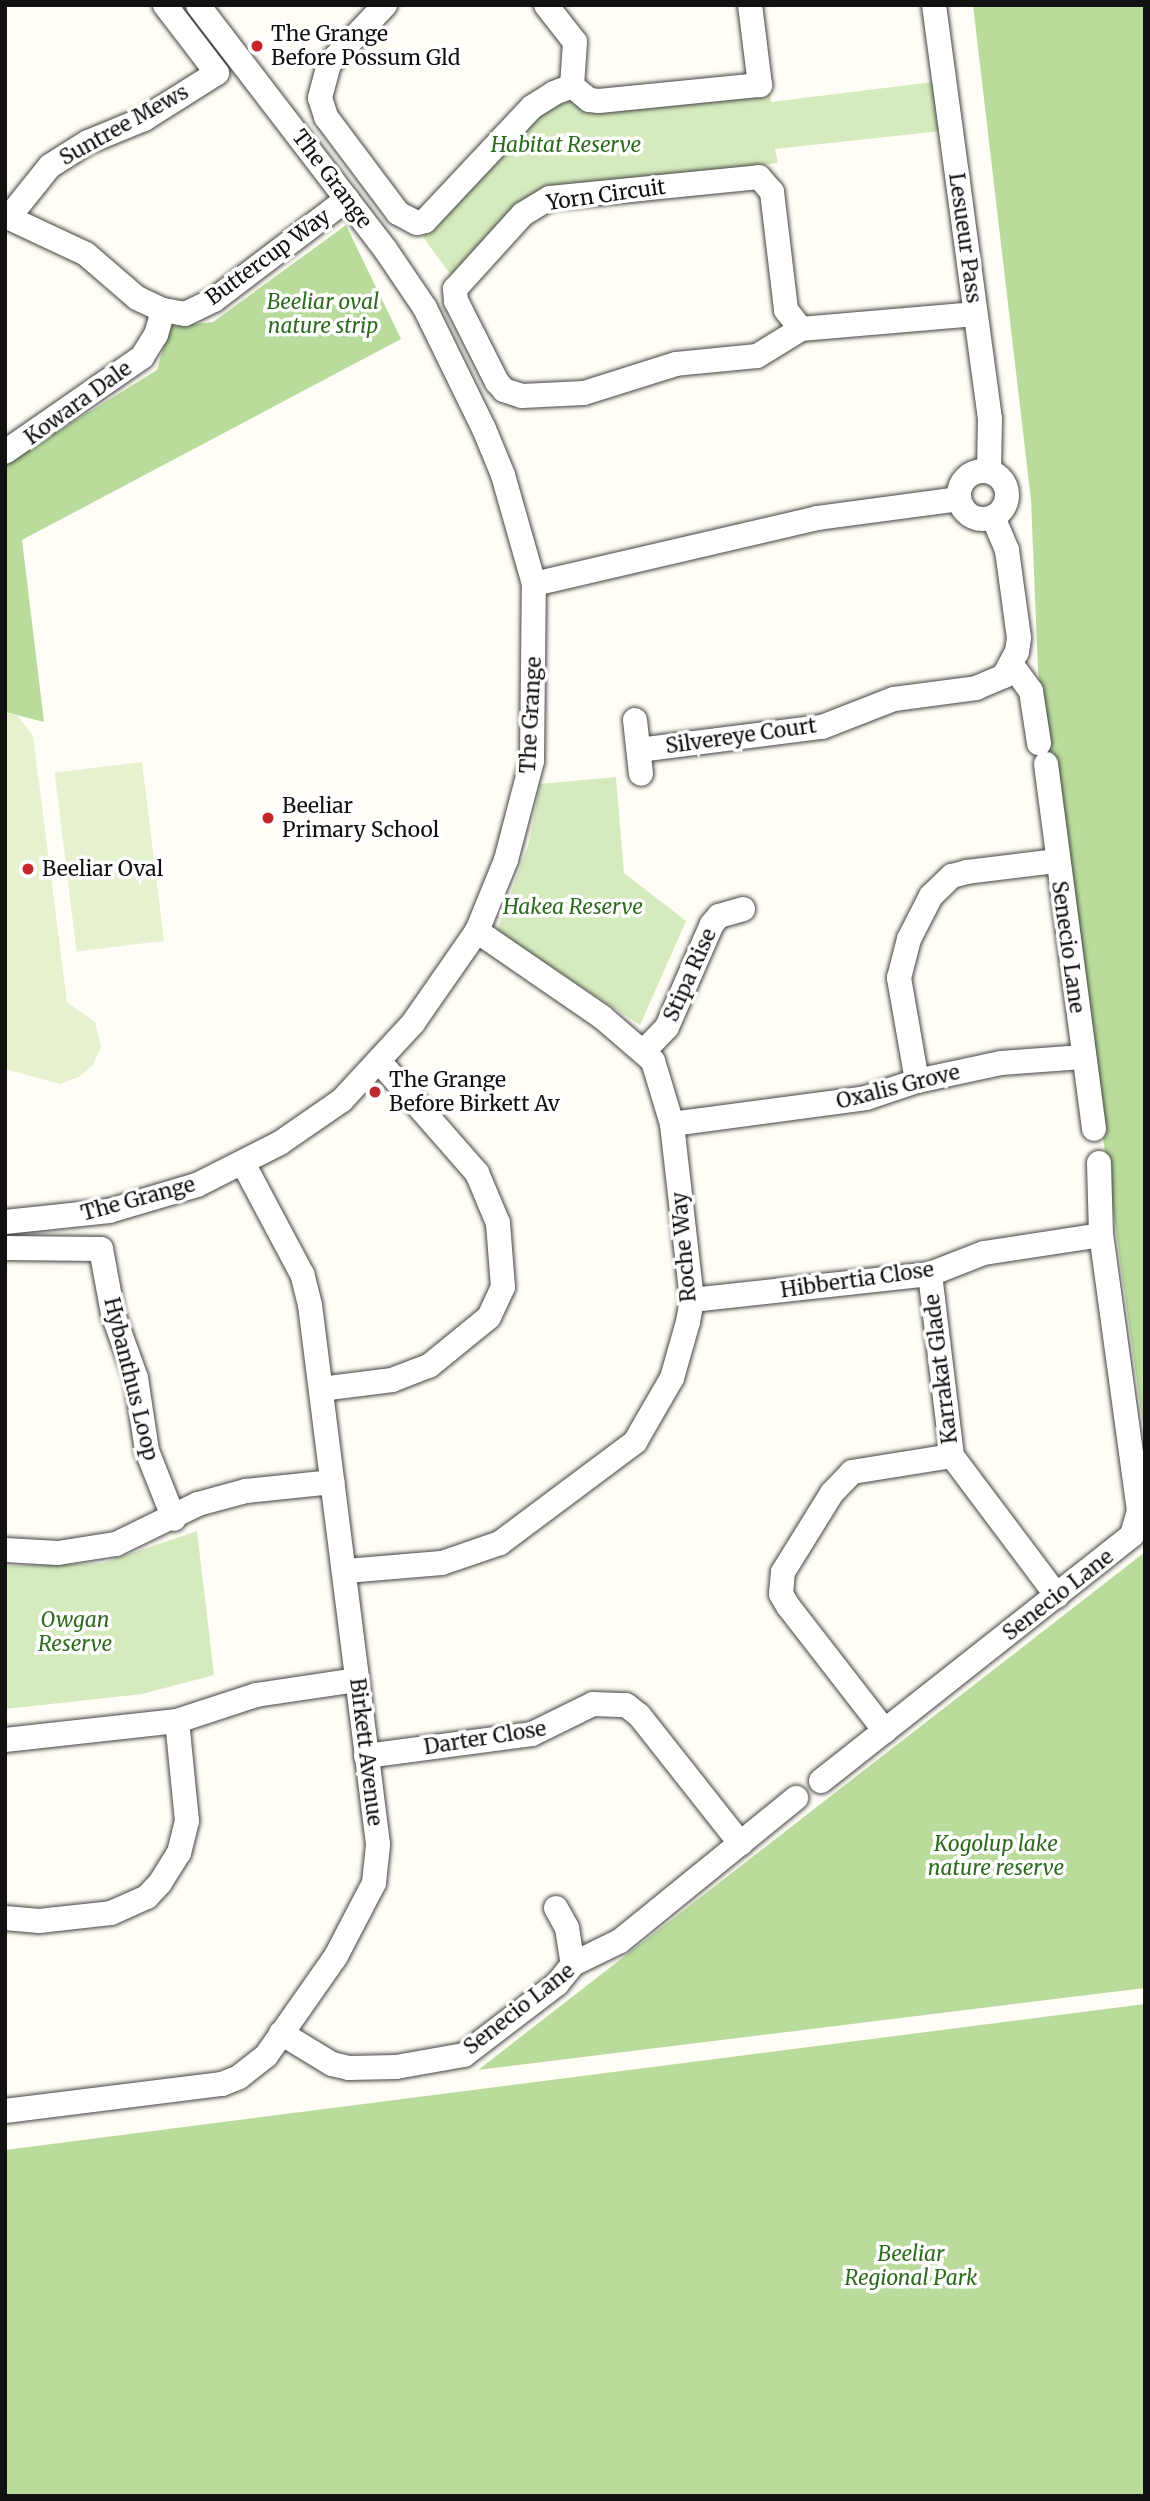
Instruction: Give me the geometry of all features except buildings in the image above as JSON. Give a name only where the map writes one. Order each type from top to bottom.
[{"type":"street","name":"Suntree Mews","points":[[7,216],[50,166],[88,142],[144,119],[217,73],[164,5]]},
{"type":"street","name":"The Grange","points":[[5,1222],[120,1208],[197,1185],[243,1163],[311,1124],[379,1061],[441,987],[477,931],[506,860],[532,761],[534,584],[503,475],[435,325],[347,199],[198,5]]},
{"type":"street","points":[[385,5],[329,64],[320,98],[326,117],[410,222],[425,221],[532,107],[572,86]]},
{"type":"street","points":[[546,5],[575,42],[572,86]]},
{"type":"street","points":[[572,86],[589,100],[599,101],[760,85],[750,5]]},
{"type":"street","name":"Lesueur Pass","points":[[934,5],[993,443],[989,471]]},
{"type":"street","name":"Yorn Circuit","points":[[801,330],[786,310],[772,192],[759,177],[550,198],[523,214],[455,289],[456,301],[496,382],[522,397],[584,393],[676,364],[757,356],[801,330],[975,314]]},
{"type":"street","name":"Buttercup Way","points":[[7,216],[86,254],[137,298],[163,310],[186,314],[214,300],[347,199]]},
{"type":"street","name":"Kowara Dale","points":[[5,452],[142,357],[156,335],[163,310]]},
{"type":"street","points":[[959,499],[967,477],[989,471],[1006,486],[1007,498],[993,517]]},
{"type":"street","points":[[534,584],[817,518],[959,499]]},
{"type":"street","points":[[959,499],[972,516],[993,517]]},
{"type":"street","points":[[993,517],[1004,537],[1018,638],[1012,664]]},
{"type":"street","name":"Senecio Lane","points":[[1012,664],[1031,691],[1042,753],[1094,1129]]},
{"type":"street","name":"Silvereye Court","points":[[635,720],[640,762],[821,727],[894,699],[976,688],[1004,676],[1012,664]]},
{"type":"street","points":[[917,1081],[899,978],[909,939],[931,895],[952,876],[1057,861]]},
{"type":"street","name":"Stipa Rise","points":[[644,1051],[667,1027],[712,924],[719,916],[743,909]]},
{"type":"street","name":"Roche Way","points":[[346,1571],[442,1563],[484,1551],[635,1442],[671,1378],[692,1300],[672,1124],[665,1089],[644,1051],[602,1017],[477,931]]},
{"type":"street","name":"Oxalis Grove","points":[[672,1124],[843,1102],[917,1081],[1001,1063],[1083,1057]]},
{"type":"street","points":[[321,1389],[392,1380],[429,1366],[489,1317],[503,1287],[498,1223],[477,1173],[379,1061]]},
{"type":"street","name":"Birkett Avenue","points":[[5,2111],[222,2084],[252,2068],[281,2033],[370,1899],[378,1844],[356,1680],[346,1571],[302,1274],[243,1163]]},
{"type":"street","name":"Senecio Lane","points":[[821,1781],[1132,1535],[1139,1511],[1101,1235],[1099,1163]]},
{"type":"street","name":"Hibbertia Close","points":[[692,1300],[930,1274],[984,1253],[1101,1235]]},
{"type":"street","name":"Hybanthus Loop","points":[[5,1248],[101,1249],[113,1314],[136,1378],[144,1442],[174,1519]]},
{"type":"street","name":"Karrakat Glade","points":[[930,1274],[952,1456],[1057,1596]]},
{"type":"street","points":[[885,1731],[788,1606],[781,1594],[783,1572],[832,1493],[852,1472],[952,1456]]},
{"type":"street","points":[[5,1550],[58,1553],[107,1546],[174,1519],[198,1504],[246,1491],[333,1482]]},
{"type":"street","points":[[5,1740],[177,1721],[256,1695],[356,1680]]},
{"type":"street","name":"Darter Close","points":[[366,1756],[532,1734],[593,1704],[626,1705],[639,1715],[741,1844]]},
{"type":"street","points":[[5,1918],[39,1921],[111,1913],[147,1897],[160,1883],[179,1853],[187,1821],[177,1721]]},
{"type":"street","name":"Senecio Lane","points":[[281,2033],[332,2064],[349,2068],[396,2067],[464,2055],[557,1984],[573,1964],[620,1941],[796,1798]]},
{"type":"street","points":[[556,1908],[567,1928],[573,1964]]},
{"type":"green space","points":[[973,5],[1145,5],[1145,1439],[1038,670],[1031,500]]},
{"type":"green space","name":"Habitat Reserve","points":[[933,82],[941,131],[775,149],[778,163],[574,188],[454,279],[423,237],[547,101],[769,88],[771,102]]},
{"type":"green space","name":"Beeliar oval nature strip","points":[[346,225],[401,339],[22,540],[44,722],[5,712],[5,464],[157,370],[169,327],[213,322]]},
{"type":"green space","name":"Beeliar Oval","points":[[5,712],[18,716],[33,736],[67,1002],[95,1022],[101,1047],[93,1065],[79,1077],[60,1084],[5,1069]]},
{"type":"green space","points":[[142,762],[164,941],[77,951],[55,773]]},
{"type":"green space","name":"Hakea Reserve","points":[[616,777],[624,873],[686,921],[640,1025],[497,931],[529,843],[540,784]]},
{"type":"green space","name":"Owgan Reserve","points":[[197,1531],[214,1675],[142,1694],[5,1709],[5,1566],[103,1563]]},
{"type":"green space","name":"Kogolup lake nature reserve","points":[[1145,1552],[1145,1988],[478,2070]]},
{"type":"green space","name":"Beeliar Regional Park","points":[[1145,2004],[1145,2496],[5,2496],[5,2150]]},
{"type":"place","name":"The Grange Before Possum Gld","points":[[257,46]]},
{"type":"place","name":"Beeliar Primary School","points":[[268,818]]},
{"type":"place","name":"Beeliar Oval","points":[[28,869]]},
{"type":"place","name":"The Grange Before Birkett Av","points":[[375,1092]]}]
